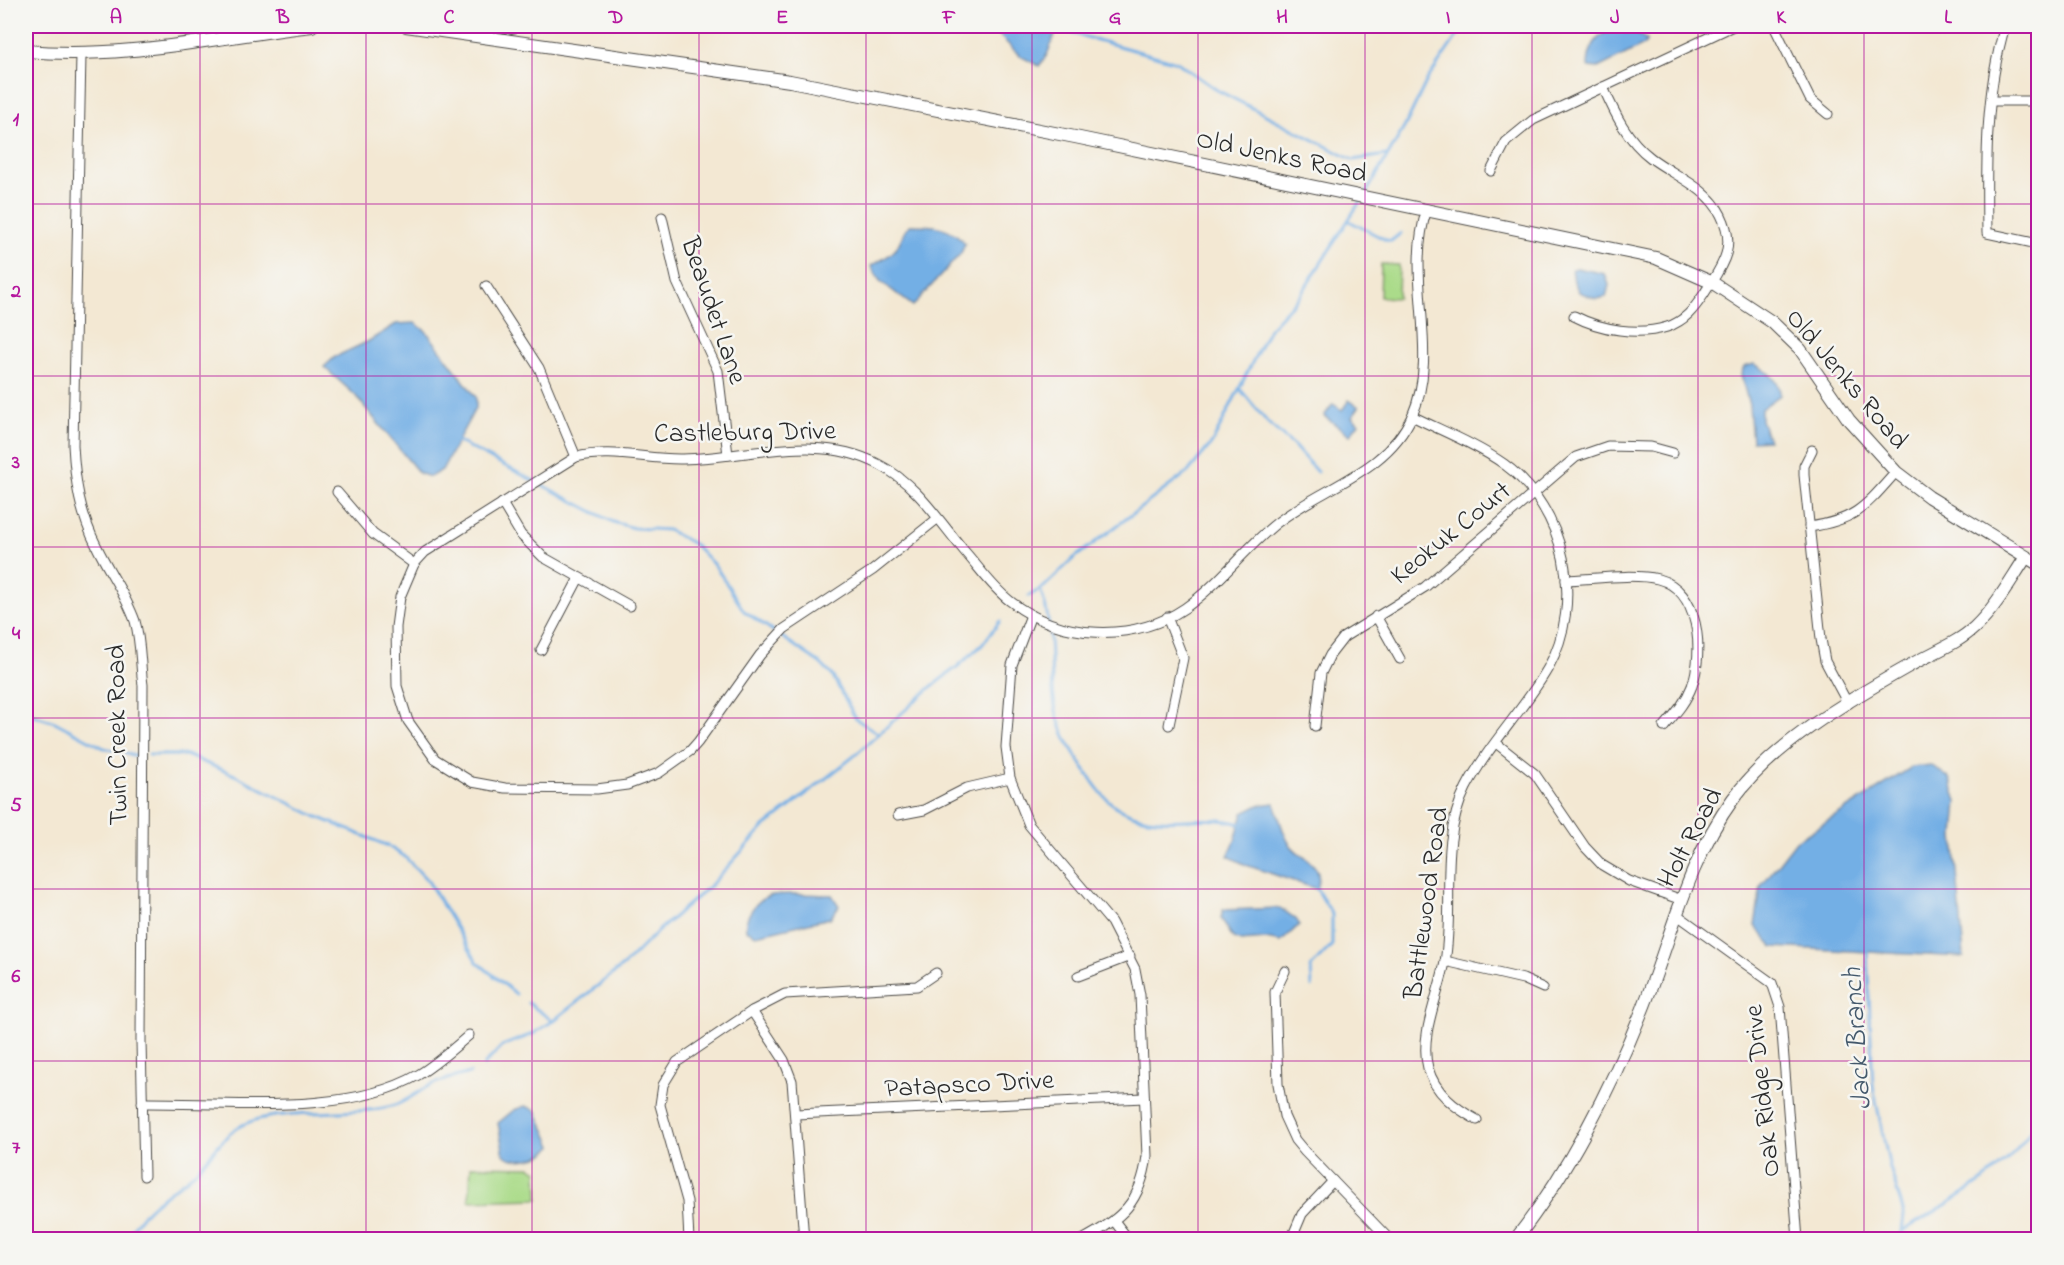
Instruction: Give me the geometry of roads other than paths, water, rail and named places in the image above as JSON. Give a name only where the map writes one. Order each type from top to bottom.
[{"type":"street","points":[[26,51],[81,55],[119,53],[312,26]]},
{"type":"street","name":"Old Jenks Road","points":[[406,26],[789,81],[1427,209],[1656,258],[1713,283],[1772,322],[1800,349],[1849,420],[1896,472],[1929,497],[2038,564]]},
{"type":"street","points":[[1491,171],[1502,148],[1522,127],[1733,26]]},
{"type":"street","points":[[1774,26],[1810,99],[1828,114]]},
{"type":"street","points":[[2005,26],[1998,46],[1986,134],[1987,233],[2038,244]]},
{"type":"street","name":"Twin Creek Road","points":[[81,55],[73,453],[76,487],[84,518],[98,550],[130,609],[138,636],[143,685],[140,786],[144,1176]]},
{"type":"street","points":[[1574,316],[1604,329],[1665,328],[1691,312],[1713,283],[1726,255],[1727,237],[1722,216],[1705,194],[1651,158],[1637,145],[1619,122],[1603,87]]},
{"type":"street","points":[[1992,101],[2038,101]]},
{"type":"street","name":"Castleburg Drive","points":[[937,519],[873,570],[784,629],[760,655],[690,751],[659,773],[611,788],[489,786],[472,782],[446,767],[421,743],[408,722],[398,686],[397,614],[400,597],[414,564],[441,540],[576,457],[610,452],[672,459],[807,447],[843,450],[879,464],[900,478],[917,494],[991,583],[1008,600],[1031,615],[1072,629],[1103,633],[1134,629],[1167,617],[1187,606],[1213,584],[1272,526],[1376,462],[1396,442],[1412,416],[1423,375],[1417,266],[1418,243],[1427,209]]},
{"type":"street","name":"Beaudet Lane","points":[[662,217],[669,258],[677,282],[718,371],[728,455]]},
{"type":"street","points":[[486,286],[539,368],[576,457]]},
{"type":"street","name":"Battlewood Road","points":[[1412,416],[1486,453],[1505,465],[1534,493],[1555,530],[1566,580],[1566,611],[1556,651],[1539,684],[1467,787],[1455,819],[1449,857],[1445,961],[1427,1039],[1428,1067],[1445,1097],[1460,1111],[1477,1120]]},
{"type":"street","name":"Keokuk Court","points":[[1315,726],[1318,682],[1330,655],[1344,637],[1435,578],[1576,457],[1597,448],[1639,446],[1673,453]]},
{"type":"street","points":[[1812,450],[1804,466],[1804,475],[1824,656],[1848,704]]},
{"type":"street","points":[[1809,527],[1834,524],[1852,516],[1896,472]]},
{"type":"street","points":[[337,492],[374,534],[414,564]]},
{"type":"street","points":[[502,503],[531,546],[543,557],[630,606]]},
{"type":"street","name":"Holt Road","points":[[1515,1239],[1552,1189],[1603,1095],[1642,1012],[1676,914],[1714,828],[1751,777],[1777,753],[1848,704],[1967,633],[1990,610],[2026,557]]},
{"type":"street","points":[[541,650],[579,578]]},
{"type":"street","points":[[1566,580],[1649,578],[1671,584],[1685,597],[1694,624],[1695,672],[1687,697],[1664,727]]},
{"type":"street","points":[[1031,615],[1012,665],[1006,747],[1010,778],[1029,825],[1111,922],[1130,956],[1140,995],[1147,1156],[1143,1182],[1132,1202],[1115,1221],[1082,1239]]},
{"type":"street","points":[[1376,616],[1400,659]]},
{"type":"street","points":[[1167,617],[1183,658],[1169,725]]},
{"type":"street","points":[[1496,743],[1535,774],[1585,847],[1602,865],[1629,881],[1682,900]]},
{"type":"street","points":[[898,815],[924,810],[967,788],[1010,778]]},
{"type":"street","name":"Oak Ridge Drive","points":[[1676,914],[1772,983],[1780,1007],[1798,1239]]},
{"type":"street","points":[[1078,976],[1130,956]]},
{"type":"street","points":[[1445,961],[1523,979],[1543,988]]},
{"type":"street","points":[[1285,971],[1275,992],[1280,1102],[1295,1140],[1390,1239]]},
{"type":"street","points":[[689,1239],[687,1201],[662,1115],[661,1091],[677,1062],[752,1011],[785,994],[917,986],[936,973]]},
{"type":"street","points":[[752,1011],[789,1071],[796,1114],[804,1239]]},
{"type":"street","points":[[142,1103],[313,1103],[354,1097],[418,1075],[469,1035]]},
{"type":"street","name":"Patapsco Drive","points":[[796,1114],[1144,1098]]},
{"type":"street","points":[[1292,1239],[1302,1214],[1333,1181]]},
{"type":"street","points":[[1115,1221],[1129,1239]]},
{"type":"water","points":[[990,26],[1058,26],[1047,55],[1039,66],[1020,56]]},
{"type":"water","points":[[1614,30],[1636,33],[1647,40],[1644,45],[1598,68],[1588,67],[1594,43],[1602,35]]},
{"type":"water","points":[[910,225],[940,227],[954,233],[965,244],[961,253],[913,306],[880,281],[871,266],[894,251]]},
{"type":"water","points":[[1572,269],[1605,274],[1609,285],[1606,297],[1596,299],[1579,292],[1574,282]]},
{"type":"water","points":[[415,323],[426,331],[476,397],[476,407],[442,470],[430,477],[419,473],[355,395],[324,367],[335,357],[369,341],[396,324]]},
{"type":"water","points":[[1754,364],[1772,376],[1780,390],[1780,395],[1761,409],[1761,420],[1769,440],[1752,441],[1749,405],[1741,375],[1744,367]]},
{"type":"water","points":[[1349,400],[1359,407],[1352,417],[1359,423],[1350,435],[1324,416],[1333,404],[1342,410]]},
{"type":"water","points":[[1931,765],[1949,778],[1957,801],[1954,836],[1964,957],[1773,947],[1755,926],[1761,886],[1796,841],[1912,767]]},
{"type":"water","points":[[1274,803],[1289,843],[1315,867],[1318,873],[1317,889],[1246,865],[1228,856],[1243,813],[1259,805]]},
{"type":"water","points":[[791,894],[832,895],[839,906],[830,918],[756,935],[746,930],[747,920],[752,910],[764,898]]},
{"type":"water","points":[[1280,908],[1296,919],[1299,925],[1281,942],[1266,939],[1241,941],[1233,938],[1221,918],[1223,910]]},
{"type":"water","points":[[525,1106],[536,1110],[552,1146],[543,1154],[530,1159],[509,1158],[504,1155],[498,1123],[514,1110]]},
{"type":"waterway","points":[[1365,195],[1405,126],[1427,80],[1464,26]]},
{"type":"waterway","points":[[1057,29],[1177,62],[1217,90],[1353,160],[1387,155]]},
{"type":"waterway","points":[[1029,596],[1044,587],[1073,559],[1188,472],[1212,443],[1269,329],[1300,296],[1361,200]]},
{"type":"waterway","points":[[1349,221],[1386,240],[1391,241],[1401,233]]},
{"type":"waterway","points":[[1240,389],[1268,423],[1294,446],[1317,472]]},
{"type":"waterway","points":[[455,440],[534,481]]},
{"type":"waterway","points":[[540,484],[613,522],[634,528],[668,530],[694,544],[716,567],[744,611],[820,663],[832,675],[856,719],[879,734]]},
{"type":"waterway","points":[[1040,589],[1048,619],[1053,696],[1058,720],[1074,753],[1104,796],[1121,810],[1149,819],[1215,820],[1241,824]]},
{"type":"waterway","points":[[484,1065],[502,1046],[533,1034],[553,1021],[624,965],[658,931],[711,885],[764,827],[853,757],[931,687],[957,667],[982,645],[1000,621]]},
{"type":"waterway","points":[[26,713],[55,722],[104,748],[137,756]]},
{"type":"waterway","points":[[149,755],[186,755],[237,776],[315,816],[386,845],[404,856],[428,881],[477,962],[516,994]]},
{"type":"waterway","points":[[1312,987],[1311,967],[1332,945],[1332,914],[1315,886]]},
{"type":"waterway","name":"Jack Branch","points":[[1867,949],[1873,1086],[1889,1164],[1904,1214],[1901,1240]]},
{"type":"waterway","points":[[528,1003],[553,1021]]},
{"type":"waterway","points":[[128,1240],[138,1221],[152,1205],[193,1173],[234,1130],[249,1122],[289,1114],[377,1109],[395,1105],[437,1082],[470,1073]]},
{"type":"waterway","points":[[1903,1231],[1961,1195],[1998,1168],[2028,1135],[2038,1116]]}]
